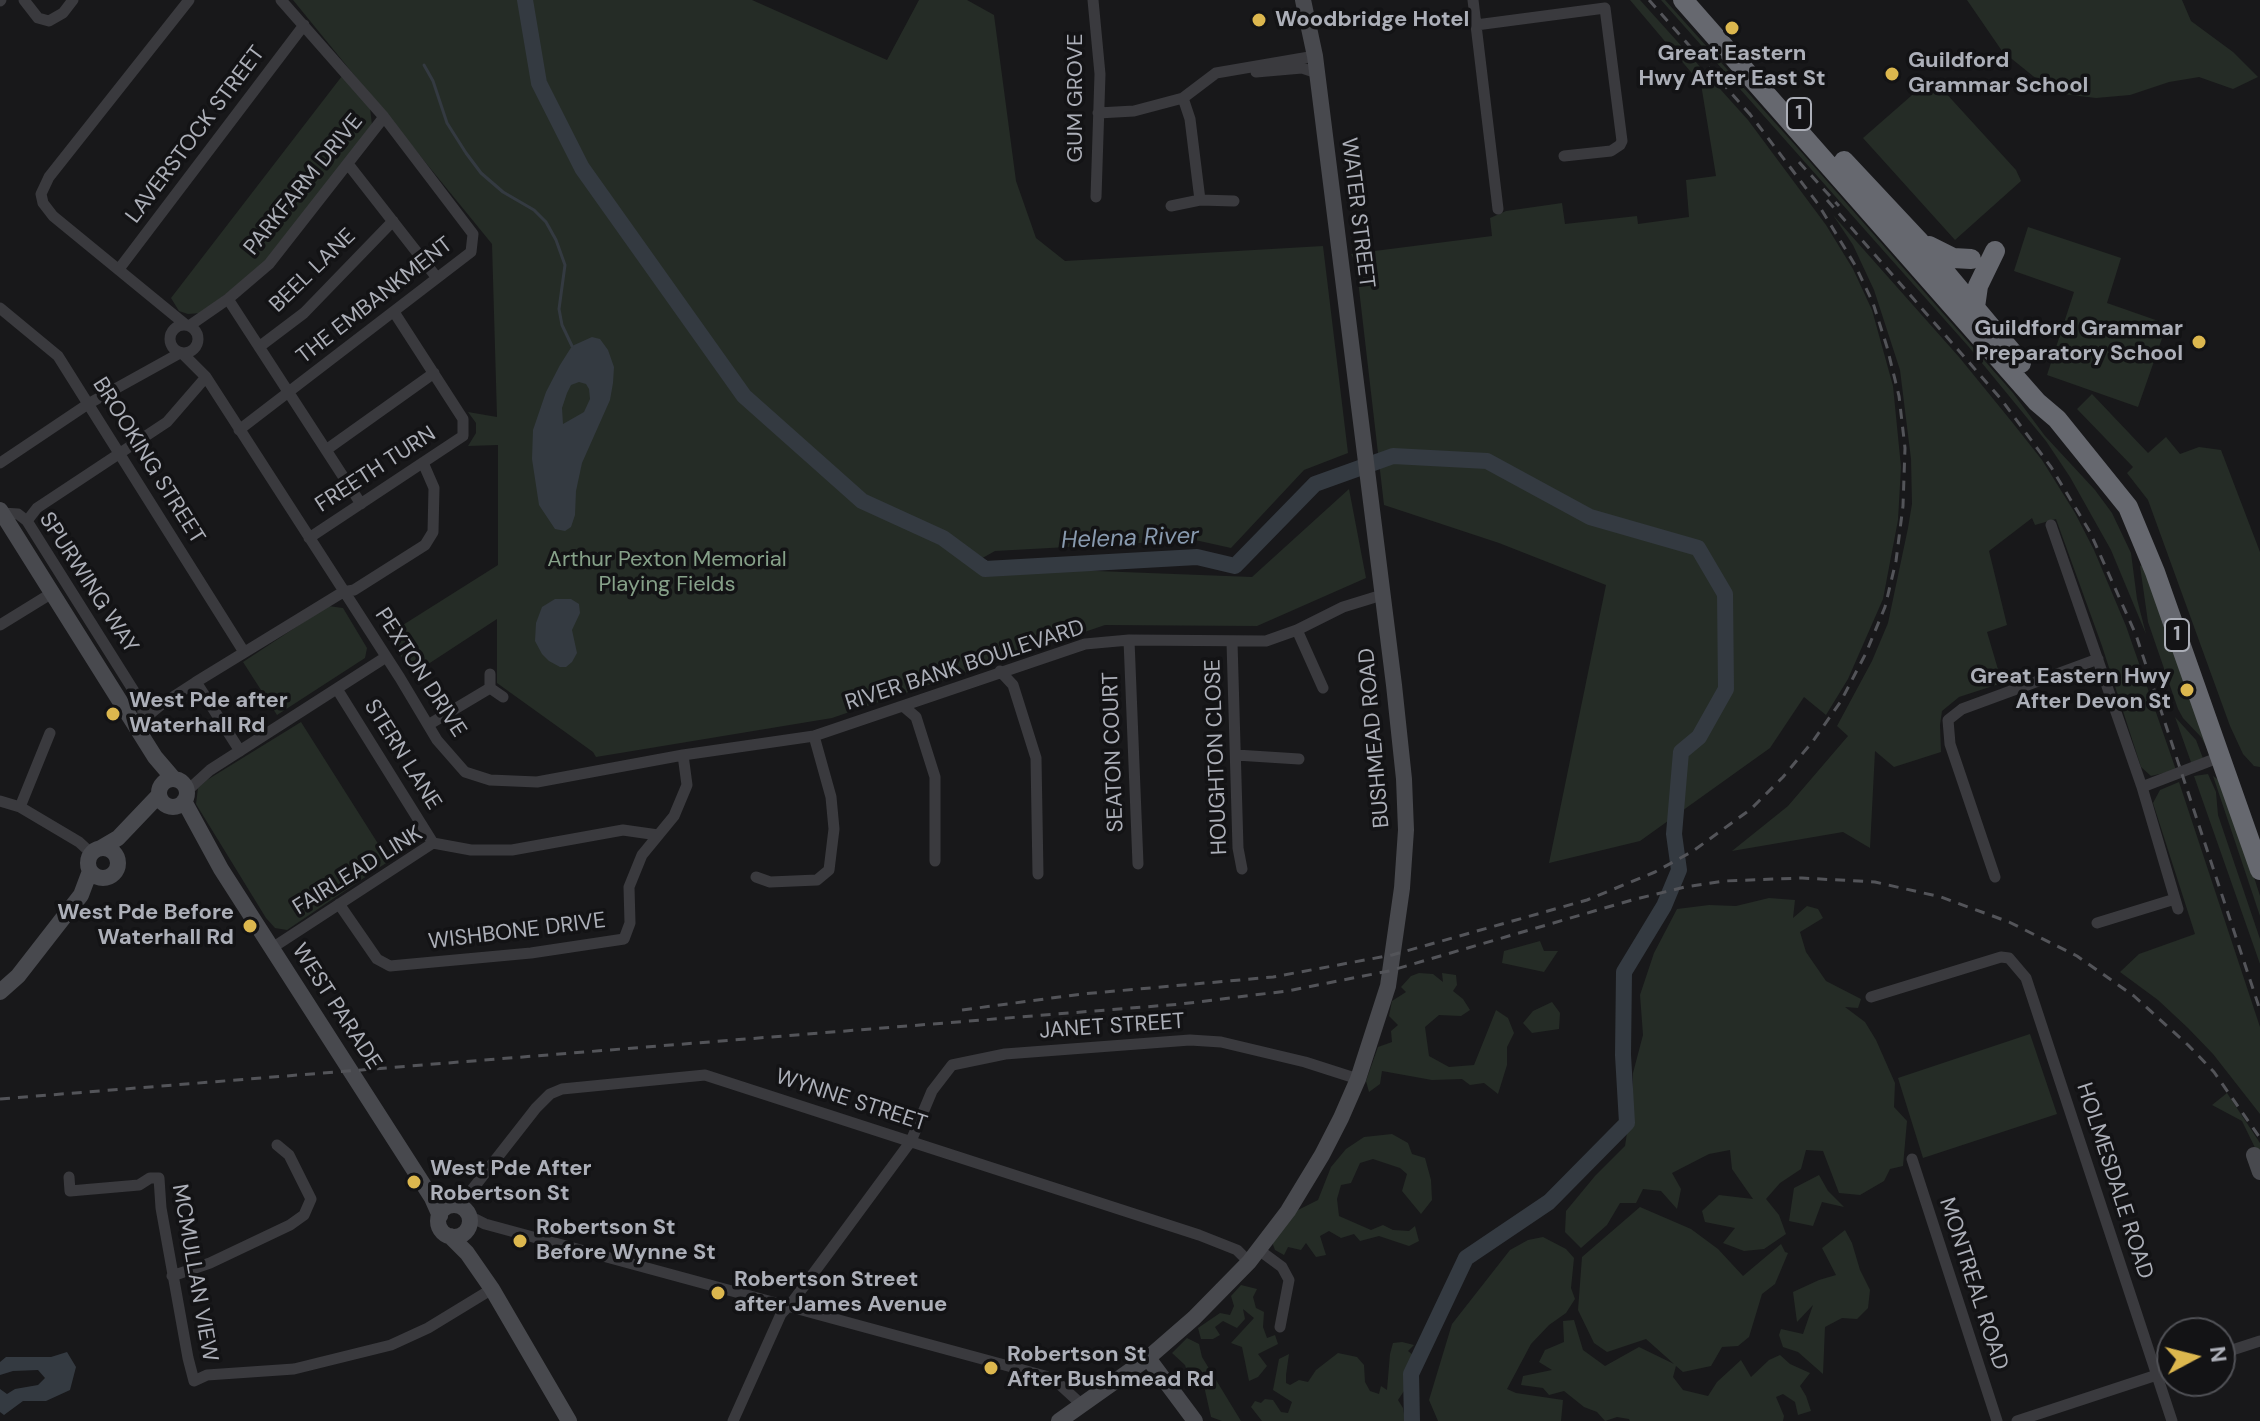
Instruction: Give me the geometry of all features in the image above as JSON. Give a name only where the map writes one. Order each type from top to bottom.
[{"type":"highway","name":"1","points":[[1683,0],[2037,402],[2057,419],[2117,492],[2138,528],[2260,870]]},
{"type":"highway","name":"1","points":[[1697,0],[1761,74],[1918,240],[2046,393],[2057,419]]},
{"type":"highway","points":[[1918,240],[1953,258],[1971,259]]},
{"type":"highway","points":[[1975,307],[1978,286],[1995,251]]},
{"type":"street","points":[[24,0],[38,18],[49,21],[63,13],[73,0]]},
{"type":"street","points":[[189,0],[49,177],[41,194],[47,210],[196,333],[197,342]]},
{"type":"street","name":"THE EMBANKMENT","points":[[239,430],[290,394],[471,252],[473,234],[384,117],[281,0]]},
{"type":"street","name":"GUM GROVE","points":[[1093,0],[1100,61],[1096,197]]},
{"type":"street","name":"WATER STREET","points":[[1303,0],[1305,18],[1311,26]]},
{"type":"street","name":"WATER STREET","points":[[1312,0],[1311,26],[1359,406]]},
{"type":"street","points":[[1473,0],[1498,209]]},
{"type":"street","points":[[1476,25],[1605,8],[1622,134],[1620,145],[1611,151],[1564,156]]},
{"type":"street","name":"LAVERSTOCK STREET","points":[[119,269],[304,25]]},
{"type":"street","points":[[1098,113],[1134,111],[1183,98],[1216,73],[1244,70],[1252,65],[1316,65]]},
{"type":"street","points":[[1183,98],[1190,119],[1200,200]]},
{"type":"street","name":"PARKFARM DRIVE","points":[[154,367],[176,327],[188,326],[217,307],[269,264],[384,117]]},
{"type":"street","points":[[348,164],[437,278]]},
{"type":"street","points":[[1171,206],[1200,200],[1234,201]]},
{"type":"street","name":"BEEL LANE","points":[[259,347],[304,313],[393,221]]},
{"type":"street","points":[[154,299],[174,350],[182,353]]},
{"type":"street","points":[[228,299],[361,504]]},
{"type":"street","name":"PARKFARM DRIVE","points":[[0,463],[88,404],[154,367],[190,352],[217,307]]},
{"type":"street","name":"BROOKING STREET","points":[[0,308],[58,356],[244,652]]},
{"type":"street","name":"FREETH TURN","points":[[309,538],[424,465],[463,436],[463,419],[394,312]]},
{"type":"street","name":"PEXTON DRIVE","points":[[197,342],[206,377]]},
{"type":"street","name":"PEXTON DRIVE","points":[[182,353],[206,377],[437,740],[465,772],[490,780],[537,782],[683,755],[814,736]]},
{"type":"street","points":[[326,450],[434,373]]},
{"type":"street","points":[[9,517],[37,508],[167,422],[206,377]]},
{"type":"street","name":"BUSHMEAD ROAD","points":[[1059,1421],[1148,1358],[1194,1318],[1254,1256],[1288,1211],[1316,1165],[1358,1079],[1388,986],[1402,888],[1406,830],[1400,732],[1359,406]]},
{"type":"street","points":[[142,724],[162,704],[196,682],[425,545],[431,539],[434,488],[424,465]]},
{"type":"street","name":"WEST PARADE","points":[[9,517],[48,595],[432,1198],[461,1219],[467,1253],[492,1289],[569,1421]]},
{"type":"street","name":"SPURWING WAY","points":[[9,517],[142,704],[142,724]]},
{"type":"street","points":[[2051,525],[2142,787],[2177,904],[2097,923]]},
{"type":"street","points":[[0,625],[48,595]]},
{"type":"street","name":"WEST PARADE","points":[[48,595],[142,724],[173,793]]},
{"type":"street","name":"RIVER BANK BOULEVARD","points":[[814,736],[1085,644],[1129,640],[1266,641],[1297,630],[1343,607],[1382,595]]},
{"type":"street","points":[[1297,630],[1323,688]]},
{"type":"street","name":"SEATON COURT","points":[[1129,640],[1138,864]]},
{"type":"street","name":"HOUGHTON CLOSE","points":[[1232,642],[1238,848],[1242,869]]},
{"type":"street","points":[[97,875],[88,862],[96,850],[118,838],[173,793],[386,657]]},
{"type":"street","points":[[1995,877],[1950,744],[1948,720],[1962,709],[2098,659]]},
{"type":"street","points":[[1000,671],[1013,685],[1036,758],[1038,874]]},
{"type":"street","points":[[490,674],[490,688]]},
{"type":"street","points":[[196,682],[240,751]]},
{"type":"street","points":[[428,725],[490,688]]},
{"type":"street","points":[[490,688],[503,697]]},
{"type":"street","name":"STERN LANE","points":[[337,689],[433,843]]},
{"type":"street","points":[[142,704],[162,704]]},
{"type":"street","points":[[903,706],[916,717],[935,777],[935,861]]},
{"type":"street","points":[[20,807],[50,733]]},
{"type":"street","points":[[756,877],[770,882],[817,880],[829,870],[834,829],[831,797],[814,736]]},
{"type":"street","name":"WISHBONE DRIVE","points":[[339,904],[377,959],[390,966],[531,953],[624,939],[630,923],[629,887],[642,855],[674,816],[687,785],[683,755]]},
{"type":"street","points":[[1236,755],[1299,759]]},
{"type":"street","points":[[2142,787],[2220,757]]},
{"type":"street","points":[[0,992],[18,976],[97,875],[115,873],[118,859],[136,826],[173,793]]},
{"type":"street","points":[[0,801],[20,807],[96,850],[114,852],[118,859]]},
{"type":"street","name":"FAIRLEAD LINK","points":[[272,948],[433,843],[471,850],[512,850],[623,830],[658,835]]},
{"type":"street","name":"HOLMESDALE ROAD","points":[[1871,997],[2001,957],[2009,958],[2026,978],[2156,1372]]},
{"type":"street","name":"JANET STREET","points":[[733,1421],[781,1314],[911,1141],[932,1091],[952,1065],[1005,1054],[1190,1040],[1221,1042],[1305,1062],[1358,1079]]},
{"type":"street","name":"WYNNE STREET","points":[[461,1219],[471,1191],[550,1094],[562,1089],[705,1075],[1199,1235],[1282,1267],[1289,1280],[1280,1327]]},
{"type":"street","points":[[172,1276],[210,1263],[290,1225],[304,1215],[311,1199],[289,1155],[277,1145]]},
{"type":"street","points":[[2254,1155],[2260,1172]]},
{"type":"street","name":"MONTREAL ROAD","points":[[1912,1159],[1997,1421]]},
{"type":"street","name":"MCMULLAN VIEW","points":[[69,1177],[70,1191],[139,1185],[150,1178],[159,1178],[172,1276],[194,1381],[207,1375],[294,1369],[391,1345],[428,1328],[492,1289]]},
{"type":"street","points":[[461,1219],[1045,1376],[1057,1382],[1082,1405]]},
{"type":"street","points":[[2236,1349],[2260,1341]]},
{"type":"street","points":[[1148,1358],[1195,1421]]},
{"type":"street","points":[[2017,1421],[2156,1375]]},
{"type":"street","name":"HOLMESDALE ROAD","points":[[2164,1397],[2172,1421]]},
{"type":"green space","name":"Arthur Pexton Memorial Playing Fields","points":[[293,0],[752,0],[887,60],[919,0],[967,0],[994,15],[1016,181],[1036,238],[1065,261],[1323,246],[1348,453],[1304,470],[1231,548],[1195,540],[995,551],[968,566],[1252,577],[1349,489],[1366,578],[1257,626],[1105,625],[832,718],[596,757],[497,683],[497,619],[413,674],[387,635],[498,565],[498,445],[468,446],[476,433],[476,423],[468,412],[497,417],[492,244]]},
{"type":"green space","points":[[1630,0],[1640,0],[1748,120],[1826,225],[1853,269],[1872,310],[1893,386],[1901,467],[1898,520],[1883,599],[1848,679],[1826,715],[1804,697],[1770,748],[1640,841],[1549,863],[1606,585],[1499,543],[1384,505],[1356,263],[1351,254],[1492,236],[1490,218],[1506,211],[1562,203],[1565,224],[1637,216],[1638,224],[1689,217],[1686,180],[1716,176],[1701,84]]},
{"type":"green space","points":[[1661,0],[1665,0],[1804,155],[2095,490],[2112,513],[2131,553],[2137,599],[2146,634],[2111,550],[2046,441],[1968,346]]},
{"type":"green space","points":[[1967,0],[2182,0],[2191,21],[2233,52],[2258,77],[2233,89],[2199,77],[2169,82],[2130,95],[2096,98],[2054,93],[2002,51]]},
{"type":"green space","points":[[342,76],[370,108],[372,125],[260,268],[201,313],[179,311],[171,298]]},
{"type":"green space","points":[[1927,82],[1943,90],[2016,170],[2021,181],[1955,240],[1863,138]]},
{"type":"green space","points":[[1833,215],[1959,357],[2012,422],[2042,460],[2075,513],[2126,626],[2176,770],[2151,776],[2141,767],[2056,519],[2035,525],[2032,518],[1989,551],[2007,625],[1987,632],[2002,683],[1959,697],[1942,711],[1941,752],[1894,767],[1875,751],[1870,848],[1843,832],[1732,851],[1788,806],[1848,736],[1837,726],[1872,661],[1888,623],[1912,504],[1911,459],[1900,370],[1874,290],[1853,245]]},
{"type":"green space","points":[[2028,227],[2121,258],[2107,303],[2167,324],[2138,407],[2047,375],[2074,292],[2014,271]]},
{"type":"green space","points":[[2092,394],[2148,453],[2166,437],[2180,454],[2199,447],[2221,450],[2260,552],[2260,767],[2254,766],[2243,754],[2230,726],[2148,500],[2127,473],[2133,467],[2077,409]]},
{"type":"green space","points":[[2143,565],[2208,750],[2178,709],[2148,622],[2140,566]]},
{"type":"green space","points":[[328,606],[343,608],[367,648],[365,658],[277,715],[243,662]]},
{"type":"green space","points":[[2175,717],[2196,740],[2204,761],[2192,765]]},
{"type":"green space","points":[[301,722],[389,861],[287,930],[275,928],[266,918],[196,804],[198,788],[207,780]]},
{"type":"green space","points":[[2208,774],[2216,792],[2218,815],[2260,939],[2260,964],[2194,776]]},
{"type":"green space","points":[[2213,776],[2219,780],[2235,817],[2260,896],[2260,916]]},
{"type":"green space","points":[[2179,782],[2260,1027],[2260,1114],[2213,1054],[2188,1028],[2158,1000],[2120,972],[2139,954],[2195,934],[2153,803],[2160,790]]},
{"type":"green space","points":[[1769,898],[1795,900],[1793,918],[1807,906],[1818,909],[1823,918],[1800,932],[1806,952],[1826,981],[1861,999],[1858,1008],[1845,1007],[1865,1022],[1895,1083],[1894,1107],[1907,1121],[1903,1166],[1890,1169],[1884,1181],[1860,1195],[1839,1193],[1823,1151],[1806,1150],[1801,1169],[1780,1183],[1766,1199],[1779,1215],[1786,1234],[1764,1249],[1744,1251],[1723,1243],[1735,1228],[1705,1222],[1702,1211],[1719,1195],[1753,1199],[1732,1169],[1730,1150],[1709,1154],[1672,1173],[1681,1189],[1677,1209],[1661,1191],[1643,1189],[1636,1203],[1620,1203],[1607,1225],[1581,1248],[1565,1232],[1566,1211],[1625,1146],[1633,1073],[1643,1035],[1640,995],[1654,953],[1677,909],[1736,906]]},
{"type":"green space","points":[[1540,941],[1544,951],[1558,951],[1544,972],[1502,963],[1504,951]]},
{"type":"green space","points":[[1442,973],[1456,975],[1457,985],[1453,991],[1470,1010],[1461,1016],[1439,1015],[1425,1027],[1429,1056],[1449,1067],[1474,1065],[1496,1010],[1508,1018],[1514,1033],[1507,1047],[1507,1065],[1498,1094],[1484,1083],[1470,1085],[1462,1079],[1432,1080],[1382,1071],[1380,1084],[1369,1092],[1366,1081],[1378,1047],[1392,1042],[1391,1031],[1398,1025],[1389,1016],[1392,1001],[1406,992],[1401,987],[1411,976],[1433,974],[1443,982]]},
{"type":"green space","points":[[1552,1002],[1560,1013],[1559,1029],[1532,1033],[1523,1023],[1533,1011]]},
{"type":"green space","points":[[2030,1034],[2057,1114],[1923,1158],[1898,1078]]},
{"type":"green space","points":[[2227,1093],[2260,1143],[2260,1158],[2242,1121],[2212,1105]]},
{"type":"green space","points":[[1392,1134],[1408,1143],[1412,1154],[1425,1158],[1432,1200],[1421,1214],[1402,1191],[1407,1174],[1400,1168],[1373,1159],[1360,1163],[1351,1183],[1341,1185],[1337,1199],[1339,1216],[1371,1230],[1383,1225],[1393,1230],[1409,1231],[1415,1226],[1419,1241],[1409,1246],[1379,1236],[1360,1241],[1354,1234],[1341,1238],[1329,1231],[1320,1236],[1326,1255],[1316,1257],[1306,1243],[1301,1250],[1288,1247],[1284,1255],[1275,1250],[1272,1242],[1298,1210],[1318,1200],[1331,1167],[1346,1149],[1364,1137]]},
{"type":"green space","points":[[1819,1175],[1828,1191],[1844,1207],[1822,1202],[1813,1226],[1789,1221],[1794,1188]]},
{"type":"green space","points":[[1640,1207],[1691,1229],[1718,1249],[1743,1276],[1781,1244],[1788,1253],[1775,1284],[1762,1294],[1749,1337],[1738,1346],[1722,1347],[1711,1366],[1683,1372],[1676,1366],[1673,1377],[1683,1390],[1708,1396],[1717,1382],[1741,1360],[1751,1377],[1769,1360],[1780,1355],[1790,1364],[1810,1373],[1800,1386],[1811,1411],[1798,1415],[1795,1402],[1783,1394],[1776,1397],[1783,1421],[1630,1421],[1617,1417],[1605,1421],[1597,1412],[1584,1407],[1564,1391],[1549,1395],[1543,1388],[1521,1385],[1523,1376],[1552,1370],[1539,1362],[1545,1350],[1564,1342],[1563,1321],[1574,1320],[1583,1350],[1605,1366],[1639,1347],[1674,1364],[1646,1339],[1607,1352],[1594,1343],[1578,1310],[1582,1257]]},
{"type":"green space","points":[[1845,1230],[1870,1290],[1868,1308],[1857,1319],[1842,1318],[1825,1327],[1823,1374],[1798,1352],[1783,1347],[1779,1335],[1781,1329],[1803,1334],[1813,1305],[1797,1322],[1793,1292],[1836,1275],[1822,1248]]},
{"type":"green space","points":[[1543,1237],[1566,1249],[1574,1258],[1571,1288],[1575,1299],[1566,1313],[1531,1344],[1507,1389],[1563,1400],[1561,1421],[1438,1421],[1429,1400],[1452,1324],[1510,1250],[1528,1240]]},
{"type":"green space","points":[[1241,1285],[1257,1289],[1253,1297],[1256,1308],[1264,1312],[1263,1327],[1267,1338],[1275,1335],[1278,1344],[1258,1354],[1267,1366],[1258,1377],[1249,1381],[1242,1347],[1231,1343],[1254,1318],[1243,1309],[1245,1319],[1237,1328],[1223,1321],[1215,1327],[1220,1335],[1213,1339],[1201,1339],[1198,1328],[1220,1313],[1230,1315],[1234,1306],[1231,1296]]},
{"type":"green space","points":[[1187,1338],[1199,1344],[1202,1357],[1241,1421],[1222,1421],[1211,1417],[1204,1386],[1199,1387],[1189,1377],[1185,1365],[1172,1353]]},
{"type":"green space","points":[[1393,1343],[1414,1345],[1408,1351],[1413,1355],[1404,1377],[1404,1391],[1398,1400],[1405,1421],[1262,1421],[1251,1407],[1255,1401],[1273,1400],[1281,1412],[1288,1413],[1292,1402],[1273,1390],[1279,1359],[1289,1354],[1286,1383],[1290,1385],[1299,1380],[1308,1382],[1316,1370],[1338,1353],[1357,1357],[1364,1365],[1365,1382],[1370,1391],[1379,1394],[1381,1386],[1387,1390]]},
{"type":"shaded area","points":[[592,337],[600,339],[614,367],[610,400],[582,463],[575,515],[571,527],[565,531],[555,529],[539,505],[532,459],[533,430],[546,392],[572,346]],"holes":[[[579,382],[586,384],[590,399],[584,412],[563,424],[562,408],[571,385]]]},
{"type":"shaded area","points":[[555,599],[571,599],[579,604],[580,613],[572,630],[577,653],[566,667],[549,661],[535,641],[536,623],[542,607]]},
{"type":"shaded area","points":[[67,1352],[76,1367],[70,1390],[46,1401],[23,1401],[4,1415],[0,1412],[0,1389],[7,1394],[15,1389],[38,1385],[45,1378],[38,1370],[0,1375],[0,1362],[6,1357],[51,1357]]},
{"type":"waterway","name":"Helena River","points":[[525,0],[539,83],[582,168],[744,396],[862,501],[943,538],[985,569],[1197,557],[1235,566],[1315,484],[1393,456],[1487,461],[1590,517],[1698,548],[1725,594],[1726,689],[1699,737],[1681,752],[1674,834],[1679,870],[1664,906],[1624,972],[1623,1055],[1627,1123],[1549,1202],[1466,1258],[1411,1374],[1412,1421]]},
{"type":"waterway","points":[[424,65],[433,81],[447,123],[481,173],[503,192],[534,210],[546,222],[556,240],[565,265],[559,309],[562,325],[572,346]]},
{"type":"railway","points":[[1649,0],[1755,120]]},
{"type":"railway","points":[[962,1010],[1082,994],[1273,977],[1392,955],[1587,900],[1655,872],[1693,851],[1751,809],[1783,777],[1841,701],[1885,607],[1896,561],[1903,506],[1905,448],[1899,396],[1873,303],[1855,265],[1818,204],[1749,113]]},
{"type":"railway","points":[[1799,162],[1839,206]]},
{"type":"railway","points":[[1827,200],[2001,399],[2051,467],[2090,532],[2136,635],[2260,1010]]},
{"type":"railway","points":[[0,1099],[1181,1004],[1287,991],[1389,971],[1685,887],[1724,881],[1802,878],[1875,882],[1941,897],[2009,922],[2077,956],[2134,996],[2188,1045],[2214,1072],[2260,1138]]},
{"type":"place","name":"Woodbridge Hotel","points":[[1259,20]]},
{"type":"place","name":"Great Eastern Hwy After East St","points":[[1732,28]]},
{"type":"place","name":"Guildford Grammar School","points":[[1892,74]]},
{"type":"place","name":"Guildford Grammar Preparatory School","points":[[2199,342]]},
{"type":"place","name":"Great Eastern Hwy After Devon St","points":[[2187,690]]},
{"type":"place","name":"West Pde after Waterhall Rd","points":[[113,714]]},
{"type":"place","name":"West Pde Before Waterhall Rd","points":[[250,926]]},
{"type":"place","name":"West Pde After Robertson St","points":[[414,1182]]},
{"type":"place","name":"Robertson St Before Wynne St","points":[[520,1241]]},
{"type":"place","name":"Robertson Street after James Avenue","points":[[718,1293]]},
{"type":"place","name":"Robertson St After Bushmead Rd","points":[[991,1368]]}]
